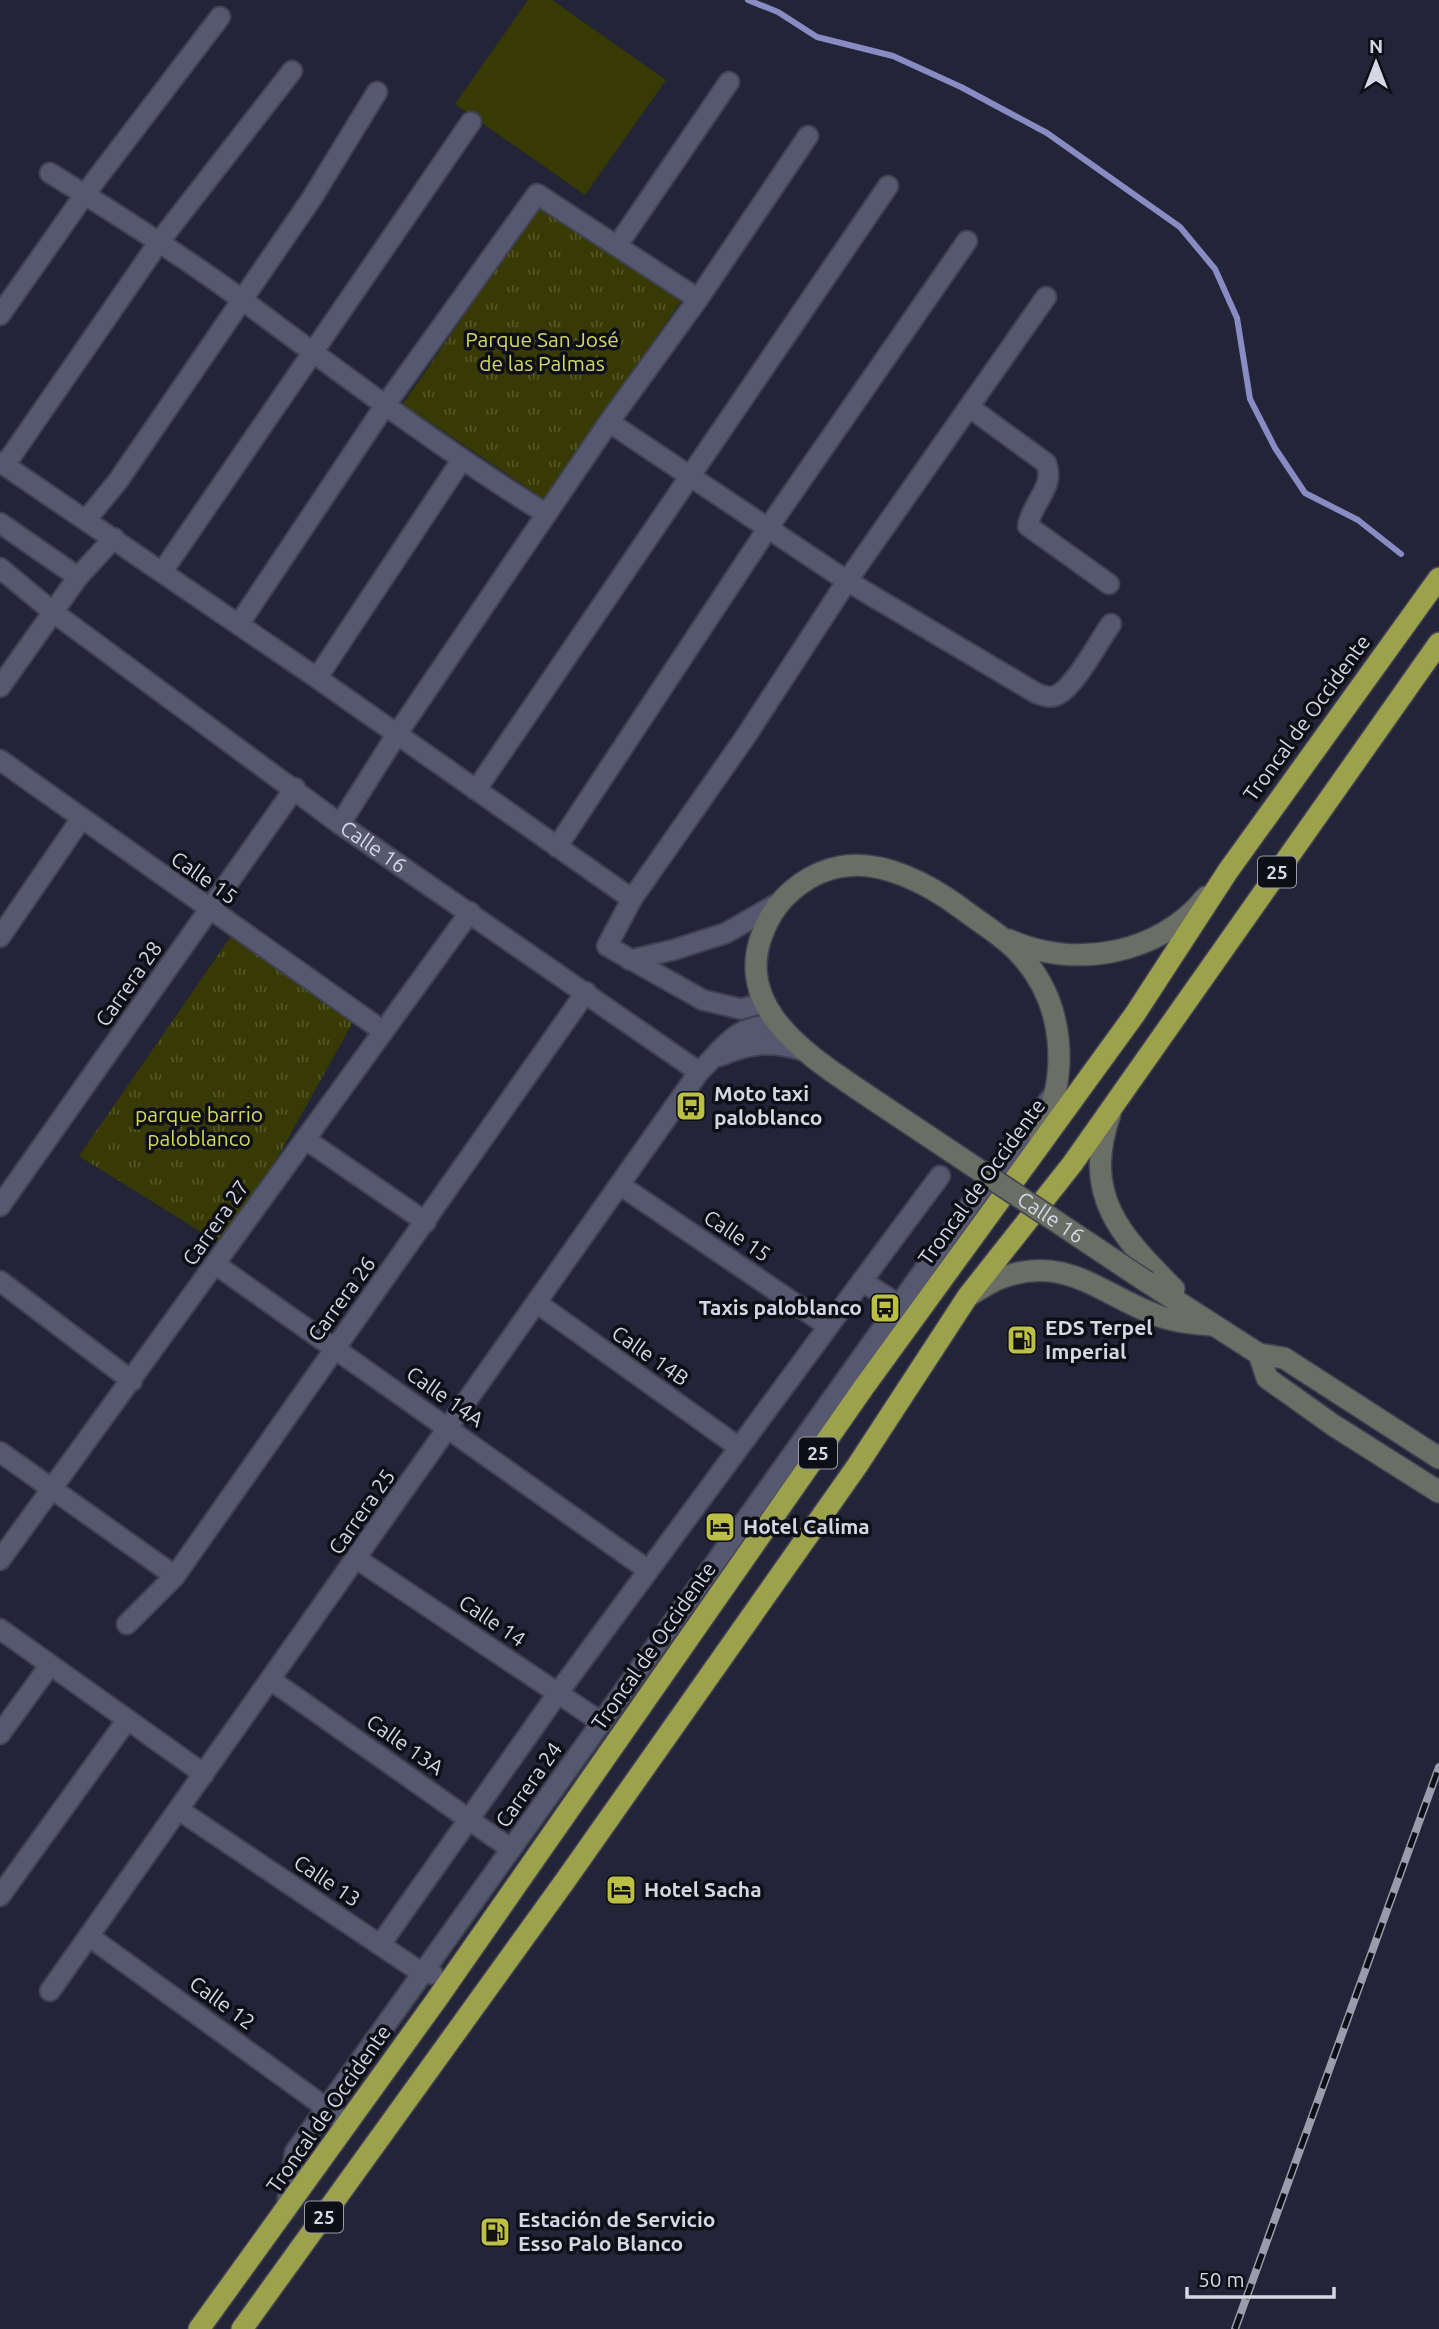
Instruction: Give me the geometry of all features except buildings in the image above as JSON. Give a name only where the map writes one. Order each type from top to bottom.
[{"type":"highway","name":"Troncal de Occidente","points":[[199,2329],[454,1976],[864,1387],[1135,1014],[1228,871],[1439,578]]},
{"type":"highway","name":"25","points":[[242,2329],[565,1881],[858,1466],[968,1296],[1073,1163],[1114,1101],[1439,643]]},
{"type":"street","points":[[0,315],[85,194],[220,17]]},
{"type":"street","points":[[292,71],[159,242],[3,463],[317,678],[632,899]]},
{"type":"street","points":[[617,246],[729,82]]},
{"type":"street","points":[[86,520],[118,481],[243,300],[312,198],[377,92]]},
{"type":"street","points":[[162,572],[471,122]]},
{"type":"street","points":[[340,824],[545,513],[698,299],[808,136]]},
{"type":"street","points":[[50,173],[159,242],[243,300],[461,461],[545,513]]},
{"type":"street","points":[[476,790],[888,186]]},
{"type":"street","points":[[239,624],[386,404],[537,194],[698,299]]},
{"type":"street","points":[[557,847],[768,528],[967,241]]},
{"type":"street","points":[[764,1003],[741,1009],[714,1004],[671,984],[607,946],[632,899],[746,736],[847,581],[1046,297]]},
{"type":"street","points":[[969,407],[1046,463],[1048,482],[1029,518],[1028,526],[1109,584]]},
{"type":"street","points":[[609,422],[847,581],[1036,693],[1050,697],[1058,695],[1069,686],[1111,624]]},
{"type":"street","points":[[317,678],[461,461]]},
{"type":"street","points":[[0,523],[78,577]]},
{"type":"street","points":[[0,687],[78,577],[114,538]]},
{"type":"street","name":"Calle 16","points":[[0,568],[53,612],[295,788],[340,824],[586,992],[706,1066]]},
{"type":"street","name":"Calle 15","points":[[0,760],[383,1031]]},
{"type":"street","name":"Carrera 28","points":[[0,1206],[295,788]]},
{"type":"street","points":[[0,937],[81,819]]},
{"type":"street","name":"Calle 16","points":[[995,933],[944,895],[908,878],[875,867],[839,866],[803,881],[780,902],[761,933],[757,972],[764,1003],[777,1026],[802,1050],[880,1104],[1259,1354],[1284,1358],[1439,1458]]},
{"type":"street","points":[[995,933],[1020,945],[1074,955],[1102,954],[1129,948],[1179,923],[1200,905],[1228,871]]},
{"type":"street","points":[[630,960],[726,933],[780,902]]},
{"type":"street","name":"Carrera 27","points":[[0,1560],[470,912]]},
{"type":"street","points":[[995,933],[1015,948],[1044,990],[1059,1038],[1058,1089],[1031,1157]]},
{"type":"street","name":"Carrera 26","points":[[127,1624],[175,1576],[586,992]]},
{"type":"street","name":"Carrera 25","points":[[50,1991],[706,1066],[744,1029],[760,1024],[777,1026]]},
{"type":"street","points":[[706,1066],[756,1043],[777,1043],[802,1050]]},
{"type":"street","name":"Carrera 24","points":[[286,2212],[295,2152],[899,1305],[1058,1089]]},
{"type":"street","points":[[1114,1101],[1103,1134],[1099,1163],[1100,1182],[1107,1206],[1126,1240],[1209,1320]]},
{"type":"street","points":[[305,1139],[426,1222]]},
{"type":"street","points":[[380,1945],[737,1446],[940,1176]]},
{"type":"street","name":"Calle 15","points":[[620,1185],[828,1326]]},
{"type":"street","name":"Calle 14A","points":[[215,1264],[648,1570]]},
{"type":"street","points":[[968,1296],[1000,1278],[1044,1271],[1069,1274],[1093,1282],[1154,1315],[1191,1324],[1209,1320]]},
{"type":"street","points":[[0,1281],[132,1381]]},
{"type":"street","points":[[862,1281],[899,1305]]},
{"type":"street","name":"Calle 14B","points":[[537,1303],[737,1446]]},
{"type":"street","name":"Calle 16","points":[[1259,1354],[1267,1378],[1332,1425],[1439,1492]]},
{"type":"street","points":[[0,1452],[175,1576]]},
{"type":"street","name":"Calle 14","points":[[357,1559],[601,1722]]},
{"type":"street","points":[[0,1629],[204,1774]]},
{"type":"street","points":[[0,1734],[50,1665]]},
{"type":"street","name":"Calle 13A","points":[[271,1680],[511,1849]]},
{"type":"street","points":[[0,1896],[127,1720]]},
{"type":"street","name":"Calle 13","points":[[179,1810],[422,1973],[454,1976]]},
{"type":"street","name":"Calle 12","points":[[90,1937],[327,2106],[347,2125]]},
{"type":"green space","points":[[528,0],[552,0],[666,80],[585,195],[455,104]]},
{"type":"green space","name":"Parque San José de las Palmas","points":[[540,205],[681,301],[544,499],[403,404]]},
{"type":"green space","name":"parque barrio paloblanco","points":[[236,929],[358,1013],[227,1248],[79,1156]]},
{"type":"waterway","points":[[748,0],[778,12],[817,37],[893,56],[961,87],[1047,133],[1180,227],[1215,269],[1237,318],[1250,399],[1275,448],[1305,493],[1358,520],[1401,554]]},
{"type":"railway","points":[[1235,2329],[1439,1767]]},
{"type":"place","name":"Moto taxi paloblanco","points":[[691,1106]]},
{"type":"place","name":"Taxis paloblanco","points":[[885,1308]]},
{"type":"place","name":"EDS Terpel Imperial","points":[[1022,1340]]},
{"type":"place","name":"Hotel Calima","points":[[720,1527]]},
{"type":"place","name":"Hotel Sacha","points":[[621,1890]]},
{"type":"place","name":"Estación de Servicio Esso Palo Blanco","points":[[495,2232]]}]
